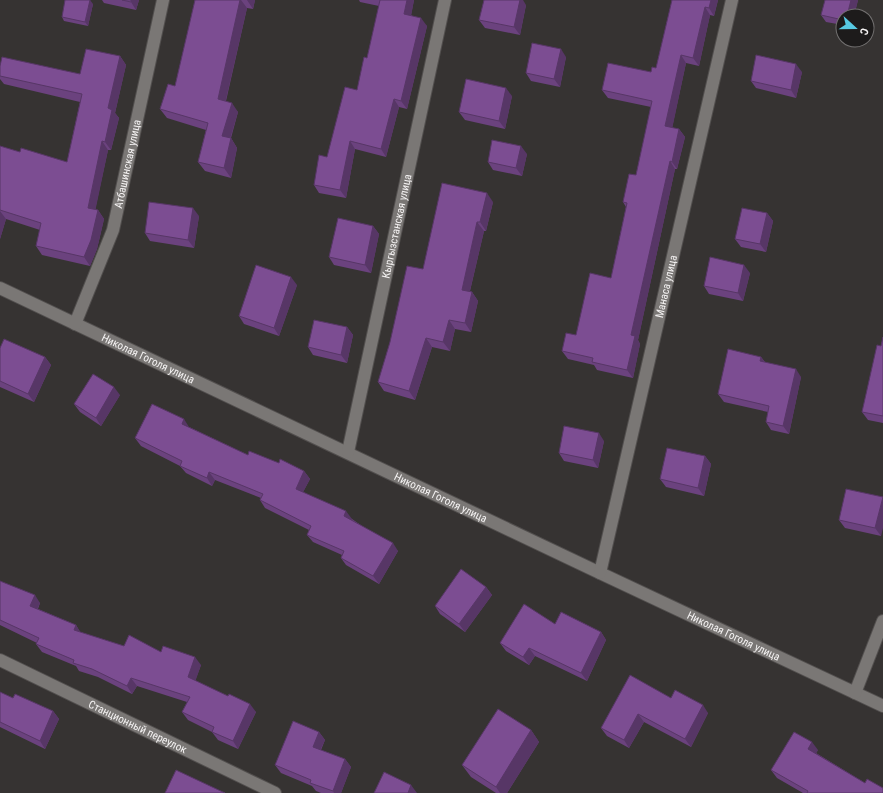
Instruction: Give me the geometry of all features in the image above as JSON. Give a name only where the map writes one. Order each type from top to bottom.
[{"type":"street","name":"Атбашинская улица","points":[[75,324],[113,230],[163,0]]},
{"type":"street","name":"Кыргызстанская улица","points":[[348,452],[445,0]]},
{"type":"street","name":"Манаса улица","points":[[600,573],[732,0]]},
{"type":"street","name":"Николая Гоголя улица","points":[[0,288],[883,706]]},
{"type":"street","points":[[856,693],[883,621]]},
{"type":"street","name":"Станционный переулок","points":[[0,660],[275,793]]},
{"type":"building","points":[[65,0],[90,0],[85,22],[62,17]]},
{"type":"building","points":[[195,0],[240,0],[218,99],[232,103],[222,136],[231,138],[224,168],[198,162],[208,123],[160,109],[168,84],[175,86]]},
{"type":"building","points":[[380,0],[407,0],[404,14],[421,18],[401,101],[394,99],[381,149],[350,141],[340,190],[314,185],[319,155],[327,157],[345,87],[357,90],[364,57],[367,58]]},
{"type":"building","points":[[484,0],[520,0],[514,27],[479,20]]},
{"type":"building","points":[[672,0],[711,0],[709,8],[705,7],[693,58],[681,55],[665,126],[679,129],[672,162],[670,161],[631,335],[635,336],[627,370],[592,362],[593,358],[562,351],[566,333],[576,335],[590,273],[611,278],[627,203],[623,202],[629,174],[636,175],[652,101],[602,90],[608,63],[651,72],[652,67],[656,68]]},
{"type":"building","points":[[825,0],[851,0],[849,8],[835,8],[835,18],[821,15]]},
{"type":"building","points":[[532,43],[561,49],[554,79],[526,73]]},
{"type":"building","points":[[86,49],[120,56],[108,108],[112,110],[105,142],[102,141],[88,208],[98,210],[91,240],[84,257],[36,246],[41,223],[0,210],[0,146],[20,152],[21,148],[67,162],[82,94],[0,76],[0,66],[2,57],[80,74]]},
{"type":"building","points":[[756,55],[796,64],[791,90],[751,81]]},
{"type":"building","points":[[466,79],[506,88],[499,121],[459,112]]},
{"type":"building","points":[[492,140],[521,146],[516,168],[488,162]]},
{"type":"building","points":[[442,183],[487,193],[480,222],[477,222],[462,290],[472,292],[465,323],[449,320],[443,342],[426,338],[409,391],[378,382],[390,342],[407,266],[423,269]]},
{"type":"building","points":[[149,202],[193,208],[188,240],[145,233]]},
{"type":"building","points":[[742,208],[767,213],[760,244],[735,239]]},
{"type":"building","points":[[338,218],[373,226],[365,265],[329,257]]},
{"type":"building","points":[[710,257],[744,265],[738,293],[704,286]]},
{"type":"building","points":[[256,265],[291,277],[274,328],[239,316]]},
{"type":"building","points":[[314,320],[347,327],[341,355],[308,347]]},
{"type":"building","points":[[883,337],[883,416],[862,412],[877,345],[881,346]]},
{"type":"building","points":[[4,339],[45,357],[28,394],[0,381],[0,348]]},
{"type":"building","points":[[728,349],[761,357],[760,361],[796,369],[783,426],[766,422],[769,406],[718,394]]},
{"type":"building","points":[[93,374],[114,387],[96,418],[74,404]]},
{"type":"building","points":[[152,404],[184,419],[182,424],[248,455],[249,451],[279,463],[280,459],[304,471],[296,489],[346,511],[344,516],[393,543],[373,576],[341,558],[344,551],[307,535],[311,526],[260,500],[263,494],[209,472],[207,478],[180,466],[182,461],[135,438]]},
{"type":"building","points":[[564,426],[599,433],[593,460],[559,453]]},
{"type":"building","points":[[667,448],[705,456],[698,488],[660,479]]},
{"type":"building","points":[[846,489],[883,497],[875,528],[839,520]]},
{"type":"building","points":[[461,569],[486,587],[459,624],[435,606]]},
{"type":"building","points":[[0,581],[35,595],[30,606],[76,625],[74,630],[124,646],[129,635],[161,652],[163,646],[195,657],[188,677],[228,696],[229,694],[250,704],[233,741],[212,732],[214,727],[182,712],[190,697],[131,678],[127,686],[92,669],[73,663],[74,660],[36,644],[39,638],[0,620]]},
{"type":"building","points":[[524,604],[555,624],[561,612],[601,632],[581,673],[529,648],[523,657],[500,643]]},
{"type":"building","points":[[630,675],[671,698],[675,690],[703,705],[685,739],[638,714],[624,740],[601,728]]},
{"type":"building","points":[[0,692],[13,698],[15,694],[53,711],[40,741],[0,722]]},
{"type":"building","points":[[498,709],[531,730],[496,787],[462,765]]},
{"type":"building","points":[[293,721],[319,732],[313,747],[345,759],[333,791],[310,783],[311,780],[275,765]]},
{"type":"building","points":[[794,732],[812,742],[808,749],[865,783],[867,779],[883,788],[883,793],[807,793],[808,791],[771,770]]},
{"type":"building","points":[[176,770],[225,793],[165,793]]},
{"type":"building","points":[[384,772],[411,785],[408,793],[374,793]]}]
